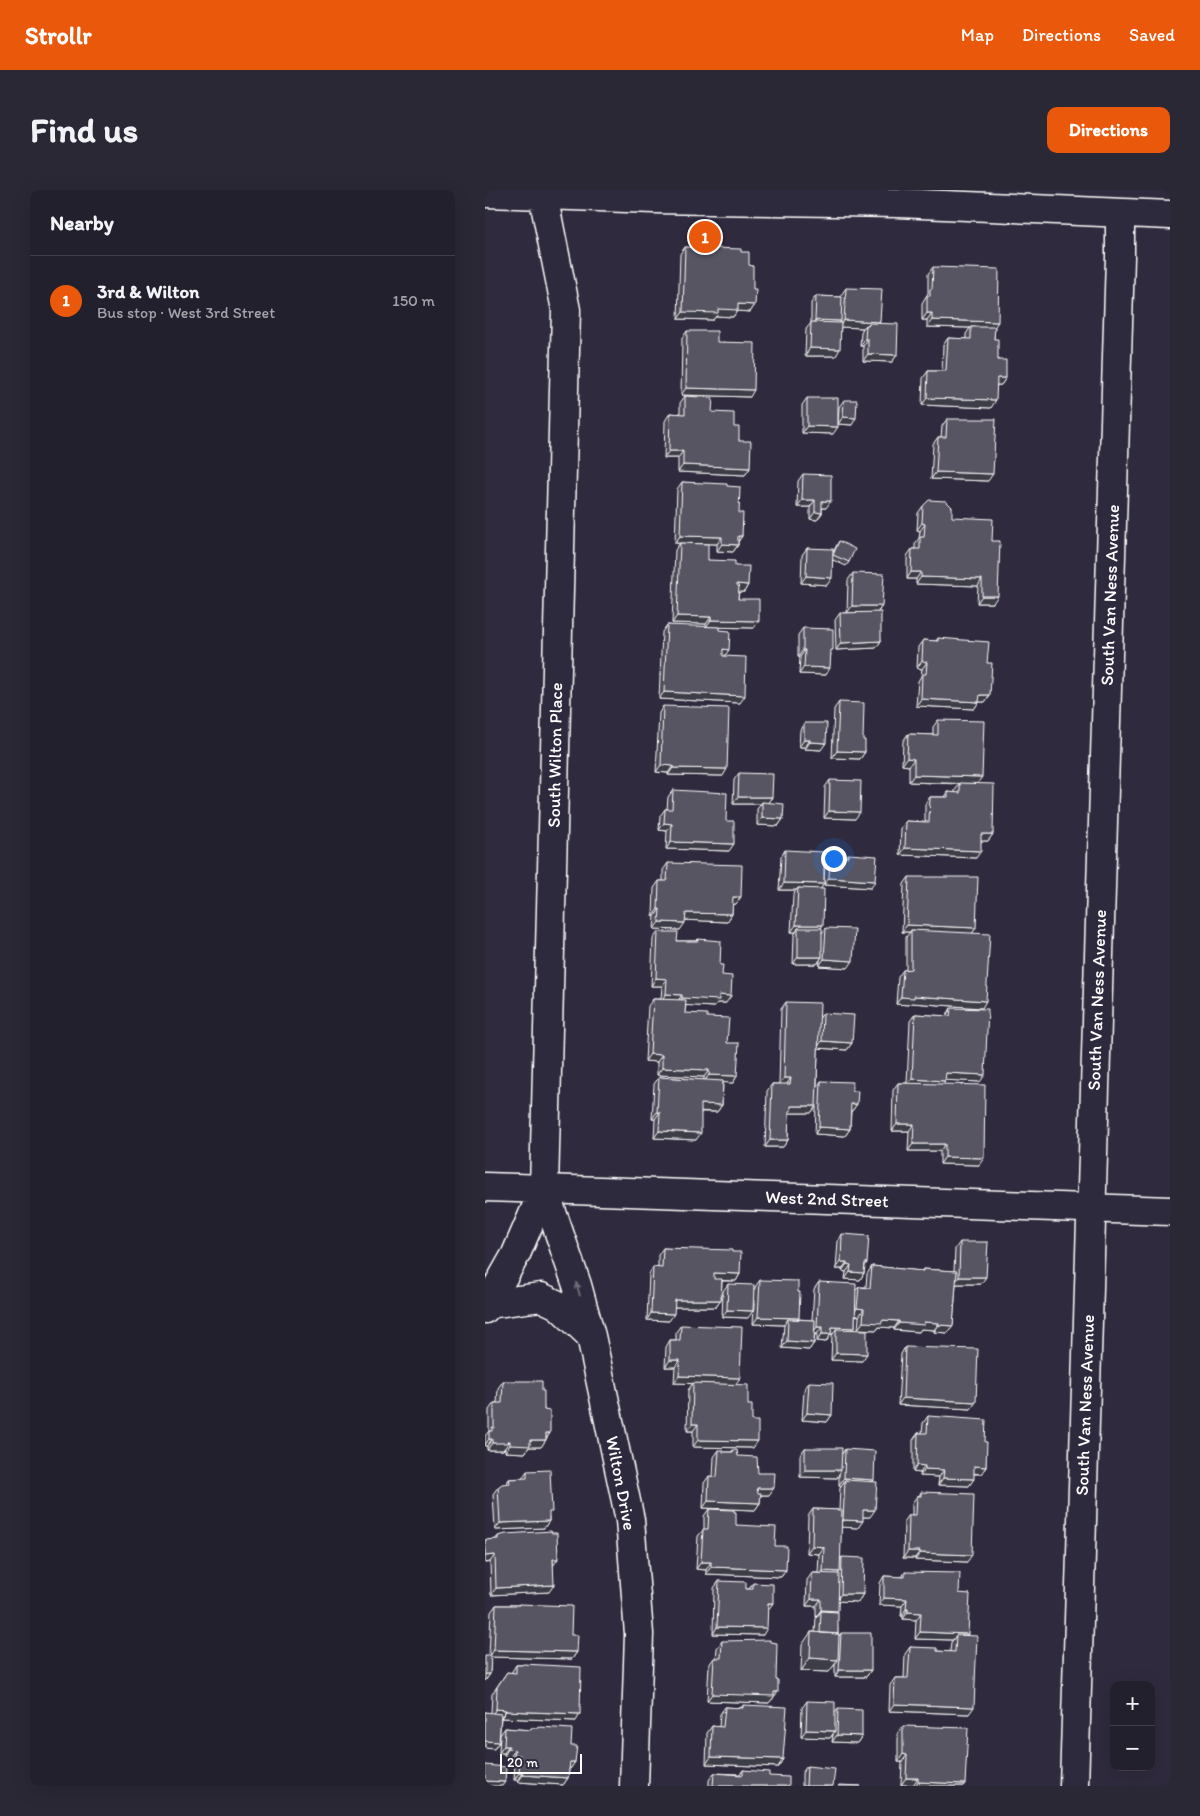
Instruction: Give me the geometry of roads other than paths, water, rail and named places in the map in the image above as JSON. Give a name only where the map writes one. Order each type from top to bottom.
[{"type":"street","points":[[485,193],[543,193],[654,199],[898,203],[937,198],[1120,213],[1170,215]]},
{"type":"street","name":"South Wilton Place","points":[[486,1307],[516,1254],[544,1189],[566,310],[543,193]]},
{"type":"street","name":"South Van Ness Avenue","points":[[1074,1786],[1120,267],[1120,213]]},
{"type":"street","name":"West 2nd Street","points":[[485,1187],[1170,1211]]},
{"type":"street","name":"Wilton Drive","points":[[544,1189],[577,1284],[591,1336],[630,1520],[639,1634],[634,1786]]},
{"type":"street","points":[[486,1307],[541,1297],[557,1305],[591,1336]]},
{"type":"place","name":"3rd & Wilton","points":[[705,237]]}]
